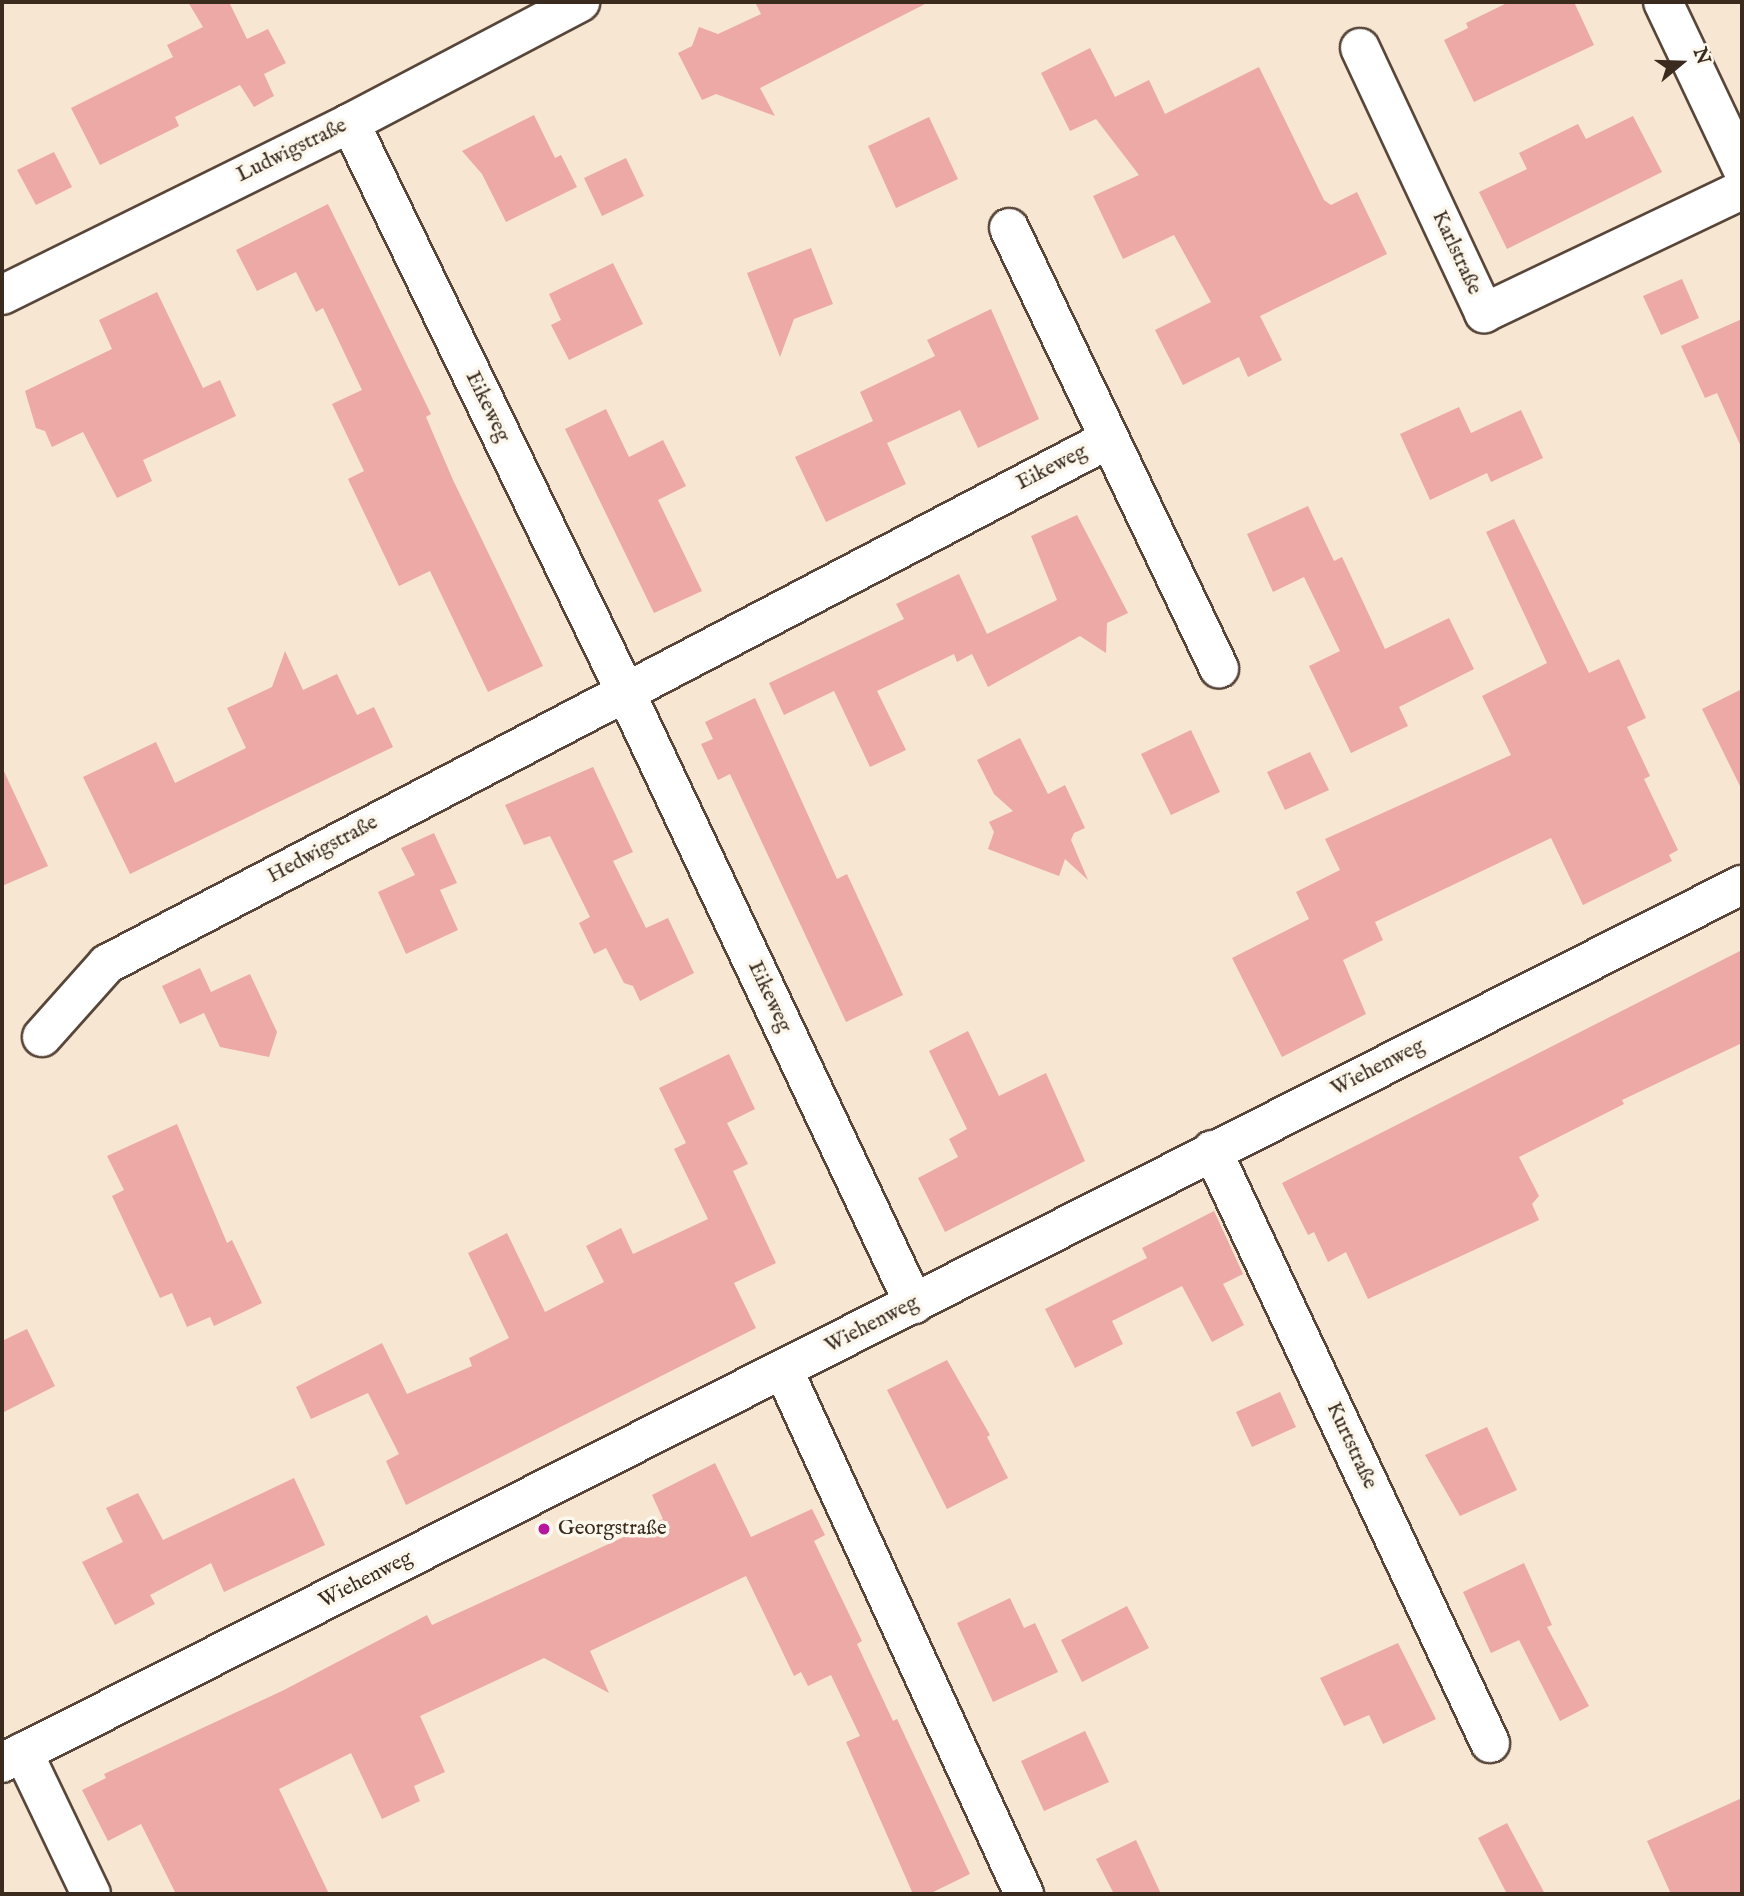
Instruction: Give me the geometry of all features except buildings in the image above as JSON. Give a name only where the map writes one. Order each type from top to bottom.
[{"type":"street","name":"Ludwigstraße","points":[[2,295],[350,123],[580,2]]},
{"type":"street","points":[[1663,2],[1742,168]]},
{"type":"street","name":"Karlstraße","points":[[1360,48],[1484,313],[1742,190]]},
{"type":"street","name":"Eikeweg","points":[[350,123],[625,691],[914,1304]]},
{"type":"street","name":"Eikeweg","points":[[1009,228],[1107,440],[1219,668]]},
{"type":"street","name":"Eikeweg","points":[[625,691],[1107,440]]},
{"type":"street","name":"Hedwigstraße","points":[[42,1037],[107,964],[625,691]]},
{"type":"street","name":"Wiehenweg","points":[[13,1758],[914,1304],[1212,1150],[1742,885]]},
{"type":"street","name":"Kurtstraße","points":[[1212,1150],[1490,1743]]},
{"type":"street","points":[[783,1369],[1024,1894]]},
{"type":"street","points":[[13,1758],[91,1894]]},
{"type":"place","name":"Georgstraße","points":[[544,1529]]}]
